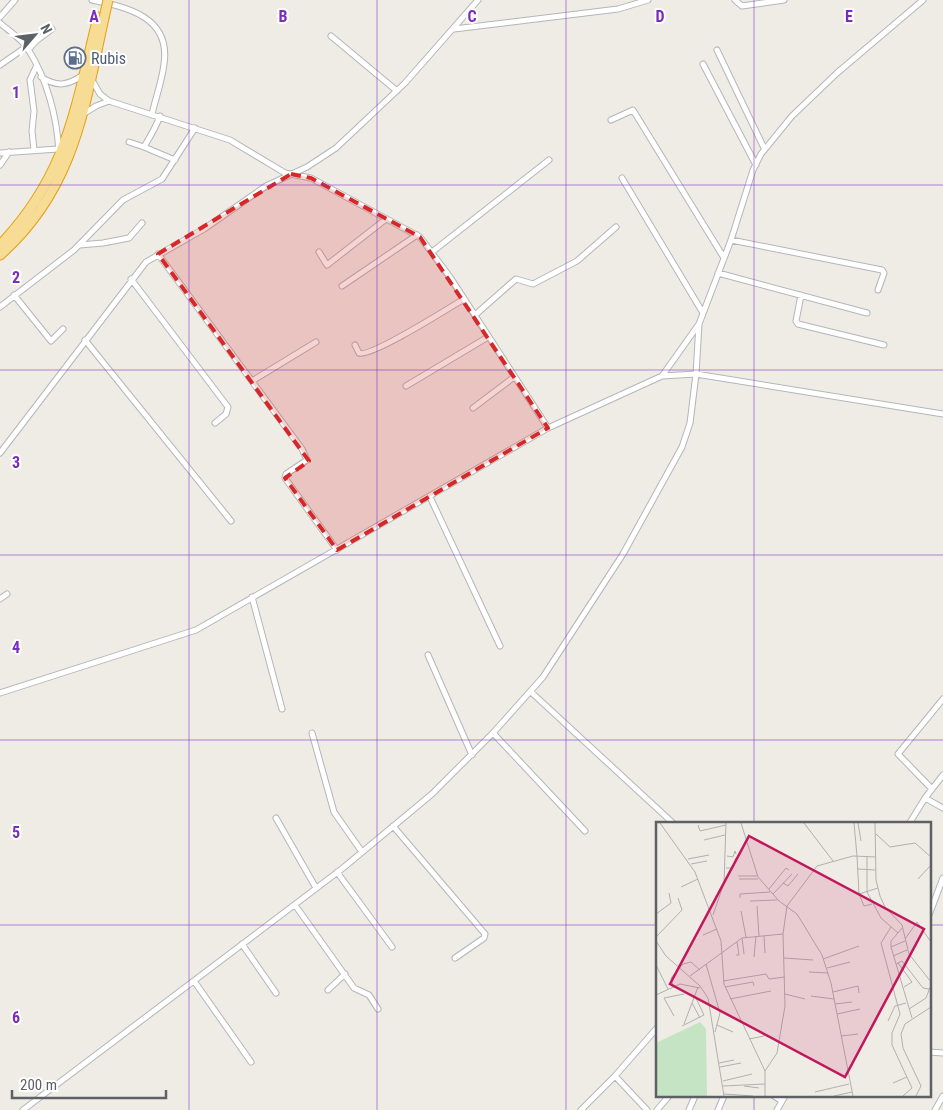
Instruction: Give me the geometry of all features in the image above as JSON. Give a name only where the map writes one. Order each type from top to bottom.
[{"type":"highway","points":[[101,18],[102,0]]},
{"type":"highway","points":[[0,245],[34,205],[59,160],[87,76],[101,18],[108,0]]},
{"type":"highway","points":[[0,256],[31,224],[51,193],[71,153],[83,115],[87,76]]},
{"type":"street","points":[[0,17],[15,0]]},
{"type":"street","points":[[92,0],[137,11],[158,32],[163,43],[165,59],[152,114]]},
{"type":"street","points":[[0,453],[131,279],[146,262],[204,229],[266,186],[307,167],[336,148],[397,91],[478,0]]},
{"type":"street","points":[[454,29],[618,10],[648,0]]},
{"type":"street","points":[[735,0],[742,6],[784,0]]},
{"type":"street","points":[[662,376],[699,324],[731,240],[756,165],[764,148],[792,116],[830,79],[923,0]]},
{"type":"street","points":[[0,23],[27,48],[40,76],[54,114],[59,160]]},
{"type":"street","points":[[0,65],[52,29]]},
{"type":"street","points":[[331,36],[397,91]]},
{"type":"street","points":[[716,50],[764,148]]},
{"type":"street","points":[[703,64],[756,165]]},
{"type":"street","points":[[34,150],[32,131],[34,111],[30,80],[36,67]]},
{"type":"street","points":[[40,76],[53,84],[65,85],[87,76],[100,94],[109,102],[160,116],[230,140],[285,173],[311,178],[417,235],[432,252],[475,315],[548,428]]},
{"type":"street","points":[[83,115],[96,106],[109,102]]},
{"type":"street","points":[[611,120],[633,110],[724,258]]},
{"type":"street","points":[[144,147],[150,133],[156,128],[160,116]]},
{"type":"street","points":[[0,307],[80,244],[123,200],[162,179],[176,160],[194,128]]},
{"type":"street","points":[[129,142],[176,160]]},
{"type":"street","points":[[0,153],[58,149]]},
{"type":"street","points":[[0,165],[9,152]]},
{"type":"street","points":[[432,252],[549,160]]},
{"type":"street","points":[[622,178],[703,313]]},
{"type":"street","points":[[319,252],[327,265],[386,219]]},
{"type":"street","points":[[80,244],[103,243],[129,238],[142,223]]},
{"type":"street","points":[[475,315],[516,279],[531,285],[580,259],[616,227]]},
{"type":"street","points":[[342,286],[417,235]]},
{"type":"street","points":[[731,240],[882,270],[884,273],[878,290]]},
{"type":"street","points":[[158,254],[307,458],[305,463],[286,474],[285,478],[337,550]]},
{"type":"street","points":[[718,273],[868,313]]},
{"type":"street","points":[[131,279],[228,407],[226,414],[215,423]]},
{"type":"street","points":[[14,295],[52,341],[63,330]]},
{"type":"street","points":[[801,295],[796,321],[798,324],[884,345]]},
{"type":"street","points":[[355,345],[359,353],[365,354],[391,342],[464,299]]},
{"type":"street","points":[[23,1110],[295,905],[362,852],[432,794],[494,733],[530,692],[563,648],[623,554],[682,447],[690,423],[696,374],[699,324]]},
{"type":"street","points":[[406,386],[488,337]]},
{"type":"street","points":[[85,340],[231,521]]},
{"type":"street","points":[[252,381],[316,342]]},
{"type":"street","points":[[0,693],[190,632],[337,550],[548,428],[662,376],[696,374],[943,414]]},
{"type":"street","points":[[473,408],[514,377]]},
{"type":"street","points":[[430,497],[500,646]]},
{"type":"street","points":[[0,599],[7,594]]},
{"type":"street","points":[[252,597],[282,709]]},
{"type":"street","points":[[428,655],[472,755]]},
{"type":"street","points":[[530,692],[672,822]]},
{"type":"street","points":[[932,789],[898,754],[943,699]]},
{"type":"street","points":[[494,733],[585,831]]},
{"type":"street","points":[[312,734],[334,812],[362,852]]},
{"type":"street","points":[[910,822],[925,798],[943,775]]},
{"type":"street","points":[[925,798],[943,808]]},
{"type":"street","points":[[276,818],[316,888]]},
{"type":"street","points":[[393,826],[485,934],[484,938],[455,958]]},
{"type":"street","points":[[337,872],[392,947]]},
{"type":"street","points":[[930,912],[943,878]]},
{"type":"street","points":[[295,905],[354,988],[369,995],[378,1009]]},
{"type":"street","points":[[242,944],[276,993]]},
{"type":"street","points":[[328,990],[345,974]]},
{"type":"street","points":[[194,981],[251,1062]]},
{"type":"street","points":[[581,1110],[615,1076],[656,1029]]},
{"type":"street","points":[[930,1052],[943,1054]]},
{"type":"street","points":[[615,1076],[647,1110]]},
{"type":"street","points":[[935,1110],[943,1096]]},
{"type":"street","points":[[657,1110],[667,1098]]},
{"type":"street","points":[[689,1110],[694,1098]]},
{"type":"street","points":[[718,1110],[723,1098]]},
{"type":"street","points":[[777,1110],[784,1098]]},
{"type":"highlighted area","points":[[291,174],[311,178],[420,237],[548,428],[337,550],[285,478],[309,461],[158,254]]},
{"type":"place","name":"Rubis","points":[[75,58]]}]
